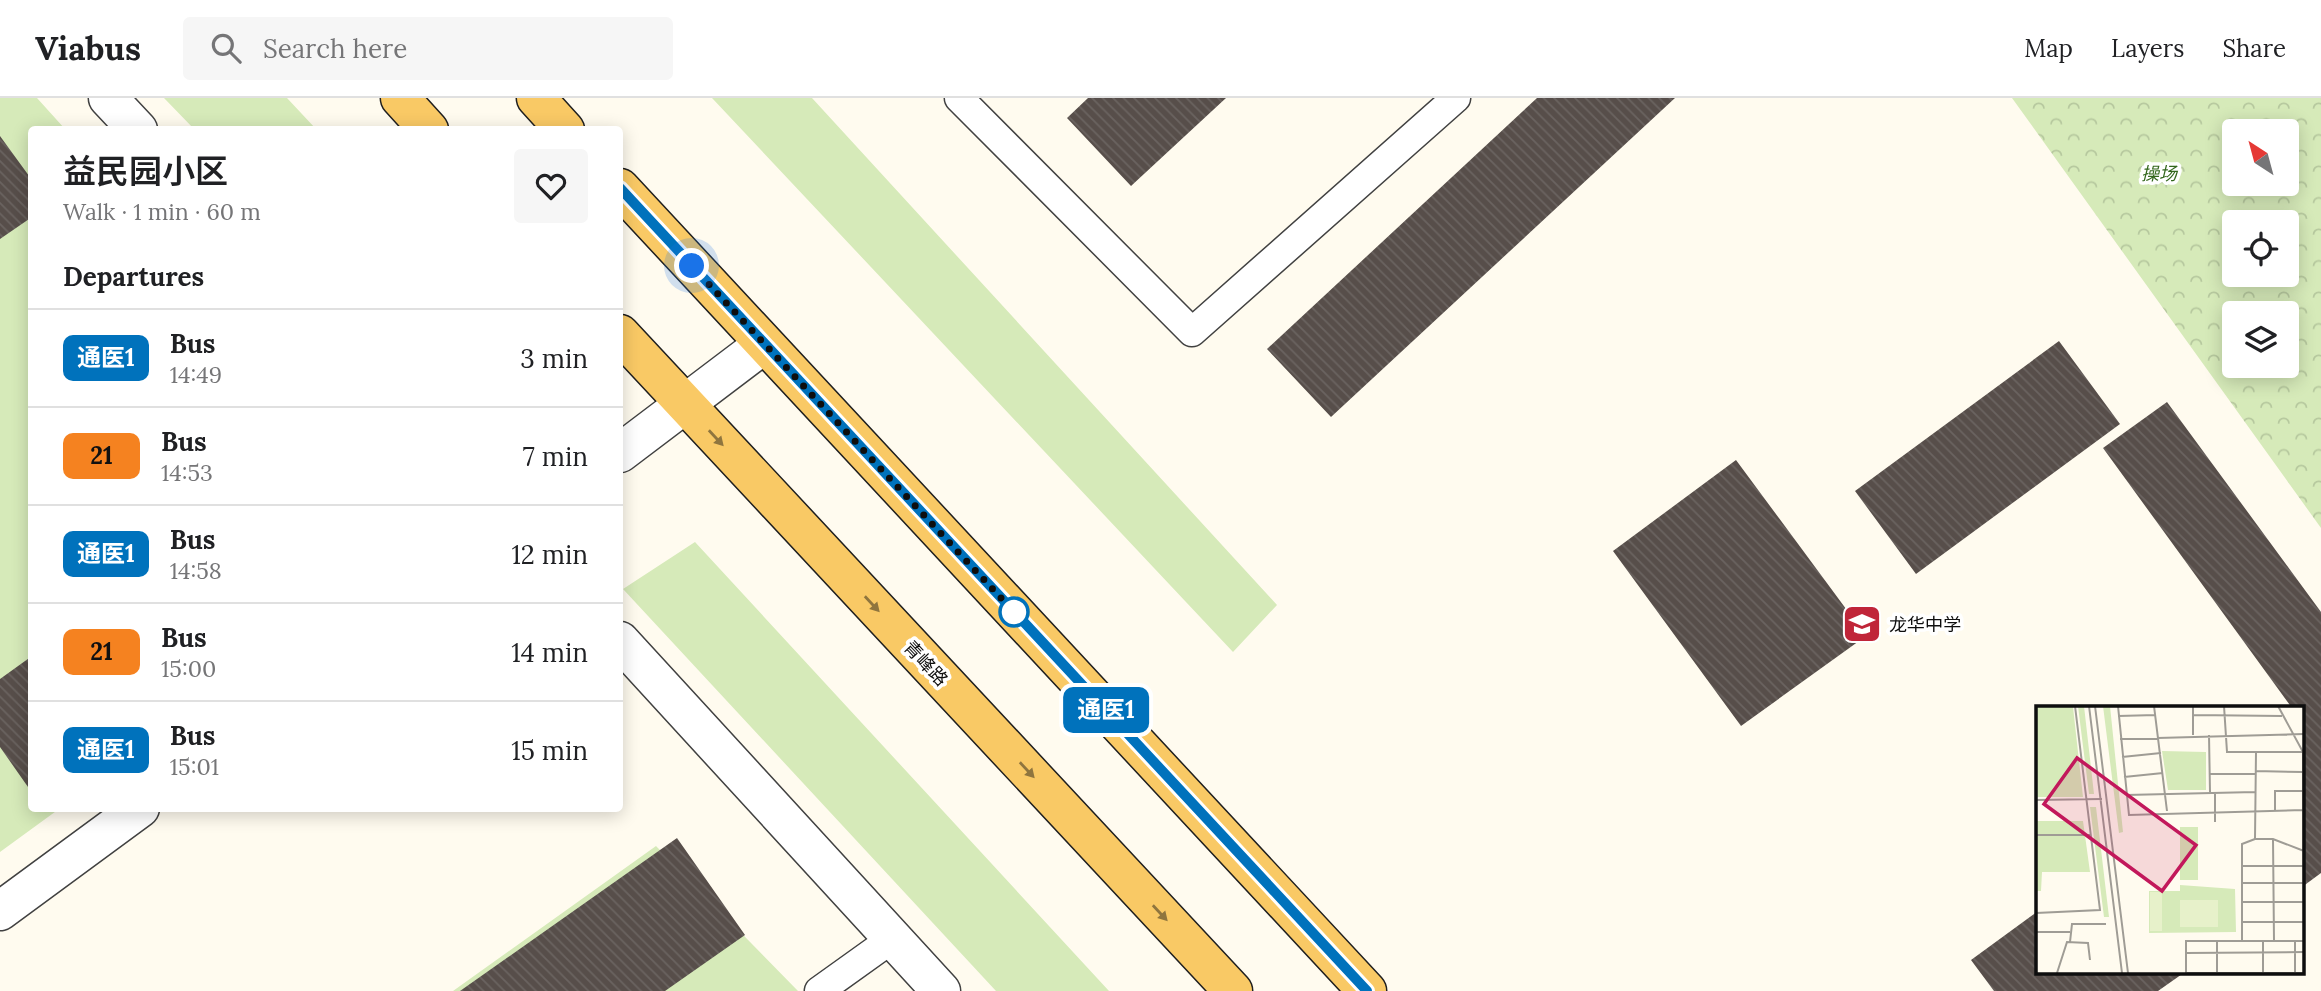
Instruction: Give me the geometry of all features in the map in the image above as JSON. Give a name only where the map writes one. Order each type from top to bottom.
[{"type":"main road","points":[[400,98],[425,126]]},
{"type":"main road","points":[[536,98],[561,126]]},
{"type":"main road","points":[[623,191],[1367,991]]},
{"type":"main road","name":"青峰路","points":[[623,337],[1233,991]]},
{"type":"street","points":[[108,98],[134,126]]},
{"type":"street","points":[[623,451],[764,344]]},
{"type":"street","points":[[623,644],[942,991]]},
{"type":"street","points":[[0,911],[134,812]]},
{"type":"lane","points":[[972,102],[1192,332],[1456,98]]},
{"type":"lane","points":[[819,991],[892,938]]},
{"type":"green space","points":[[0,98],[37,98],[62,126],[28,126],[28,812],[55,812],[0,852]]},
{"type":"green space","points":[[164,98],[287,98],[313,126],[191,126]]},
{"type":"green space","points":[[712,98],[812,98],[1277,605],[1233,652]]},
{"type":"green space","name":"操场","points":[[2012,98],[2321,98],[2321,528]]},
{"type":"green space","points":[[695,542],[1109,991],[996,991],[623,589]]},
{"type":"green space","points":[[656,846],[798,991],[453,991]]},
{"type":"building","points":[[1088,98],[1226,98],[1131,186],[1067,118]]},
{"type":"building","points":[[1537,98],[1675,98],[1331,417],[1267,349]]},
{"type":"building","points":[[0,136],[28,174],[28,220],[0,239]]},
{"type":"building","points":[[2059,341],[2120,424],[1916,574],[1855,491]]},
{"type":"building","points":[[2167,402],[2321,612],[2321,873],[2304,886],[2304,706],[2291,706],[2103,448]]},
{"type":"building","points":[[1736,460],[1866,636],[1741,726],[1613,551]]},
{"type":"building","points":[[28,659],[28,787],[0,747],[0,679]]},
{"type":"building","points":[[677,838],[745,935],[665,991],[460,991]]},
{"type":"building","points":[[2036,912],[2036,974],[2182,974],[2158,991],[1994,991],[1971,960]]},
{"type":"bus line","name":"通医1","points":[[623,191],[1367,991]]},
{"type":"place","name":"龙华中学","points":[[1862,624]]},
{"type":"route","points":[[692,266],[1014,612]]}]
